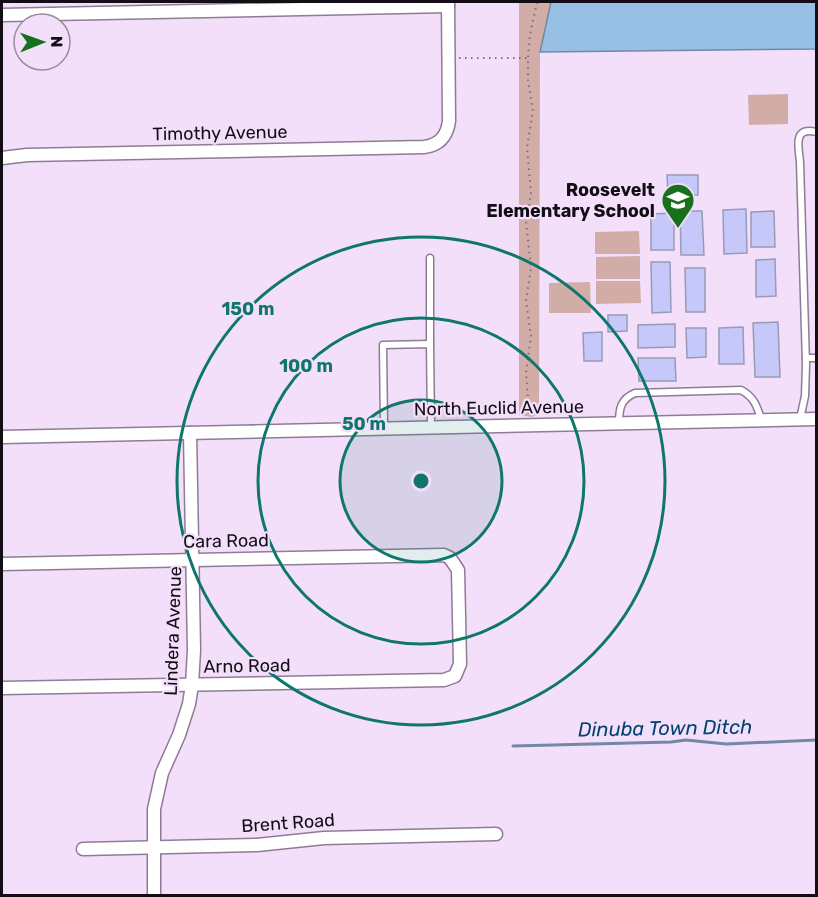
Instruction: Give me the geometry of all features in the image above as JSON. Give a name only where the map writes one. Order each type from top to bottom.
[{"type":"street","points":[[2,15],[86,7],[448,4],[448,58]]},
{"type":"street","name":"Timothy Avenue","points":[[2,158],[27,155],[424,147],[444,138],[448,127],[448,58]]},
{"type":"street","name":"North Euclid Avenue","points":[[2,437],[816,419]]},
{"type":"street","name":"Lindera Avenue","points":[[154,896],[154,808],[157,790],[185,718],[192,685],[193,559],[190,433]]},
{"type":"street","name":"Cara Road","points":[[2,564],[438,555],[450,558],[458,570],[460,664],[455,676]]},
{"type":"street","name":"Arno Road","points":[[2,688],[444,680],[455,676]]},
{"type":"street","name":"Brent Road","points":[[83,849],[257,845],[324,838],[496,834]]},
{"type":"lane","points":[[800,419],[805,396],[806,358],[801,174],[798,144],[801,134],[807,131],[816,132]]},
{"type":"lane","points":[[430,258],[431,427]]},
{"type":"lane","points":[[384,428],[383,345],[430,344]]},
{"type":"lane","points":[[806,358],[816,358]]},
{"type":"lane","points":[[619,423],[621,406],[628,396],[635,393],[741,390],[749,395],[756,404],[761,420]]},
{"type":"path","points":[[529,414],[526,379],[531,336],[526,301],[531,268],[526,220],[531,199],[527,147],[533,107],[528,80],[528,58],[537,2]]},
{"type":"path","points":[[448,58],[528,58]]},
{"type":"shaded area","points":[[519,2],[551,2],[540,52],[539,414],[532,417],[519,415]]},
{"type":"shaded area","points":[[788,94],[788,124],[749,125],[748,95]]},
{"type":"shaded area","points":[[639,231],[640,254],[595,254],[595,232]]},
{"type":"shaded area","points":[[640,256],[640,279],[596,279],[596,257]]},
{"type":"shaded area","points":[[596,281],[640,281],[641,303],[596,304]]},
{"type":"shaded area","points":[[590,282],[591,313],[549,313],[549,283]]},
{"type":"water","points":[[551,2],[816,2],[816,49],[540,52]]},
{"type":"building","points":[[667,175],[698,175],[698,195],[668,195]]},
{"type":"building","points":[[746,209],[747,253],[724,254],[723,210]]},
{"type":"building","points":[[680,211],[702,211],[704,255],[681,255]]},
{"type":"building","points":[[774,211],[775,247],[751,247],[751,212]]},
{"type":"building","points":[[674,213],[674,250],[651,250],[651,214]]},
{"type":"building","points":[[775,259],[776,296],[756,297],[756,260]]},
{"type":"building","points":[[651,262],[670,262],[671,312],[652,313]]},
{"type":"building","points":[[685,268],[705,268],[705,312],[686,312]]},
{"type":"building","points":[[608,315],[627,315],[627,331],[608,332]]},
{"type":"building","points":[[778,322],[780,377],[755,377],[753,323]]},
{"type":"building","points":[[675,324],[675,347],[638,348],[638,325]]},
{"type":"building","points":[[743,327],[744,364],[719,364],[719,328]]},
{"type":"building","points":[[686,328],[706,328],[706,357],[687,358]]},
{"type":"building","points":[[602,332],[602,361],[584,361],[583,333]]},
{"type":"building","points":[[638,358],[675,358],[676,381],[639,381]]},
{"type":"waterway","name":"Dinuba Town Ditch","points":[[513,746],[686,740],[726,744],[816,740]]},
{"type":"place","name":"Roosevelt Elementary School","points":[[678,229]]}]
